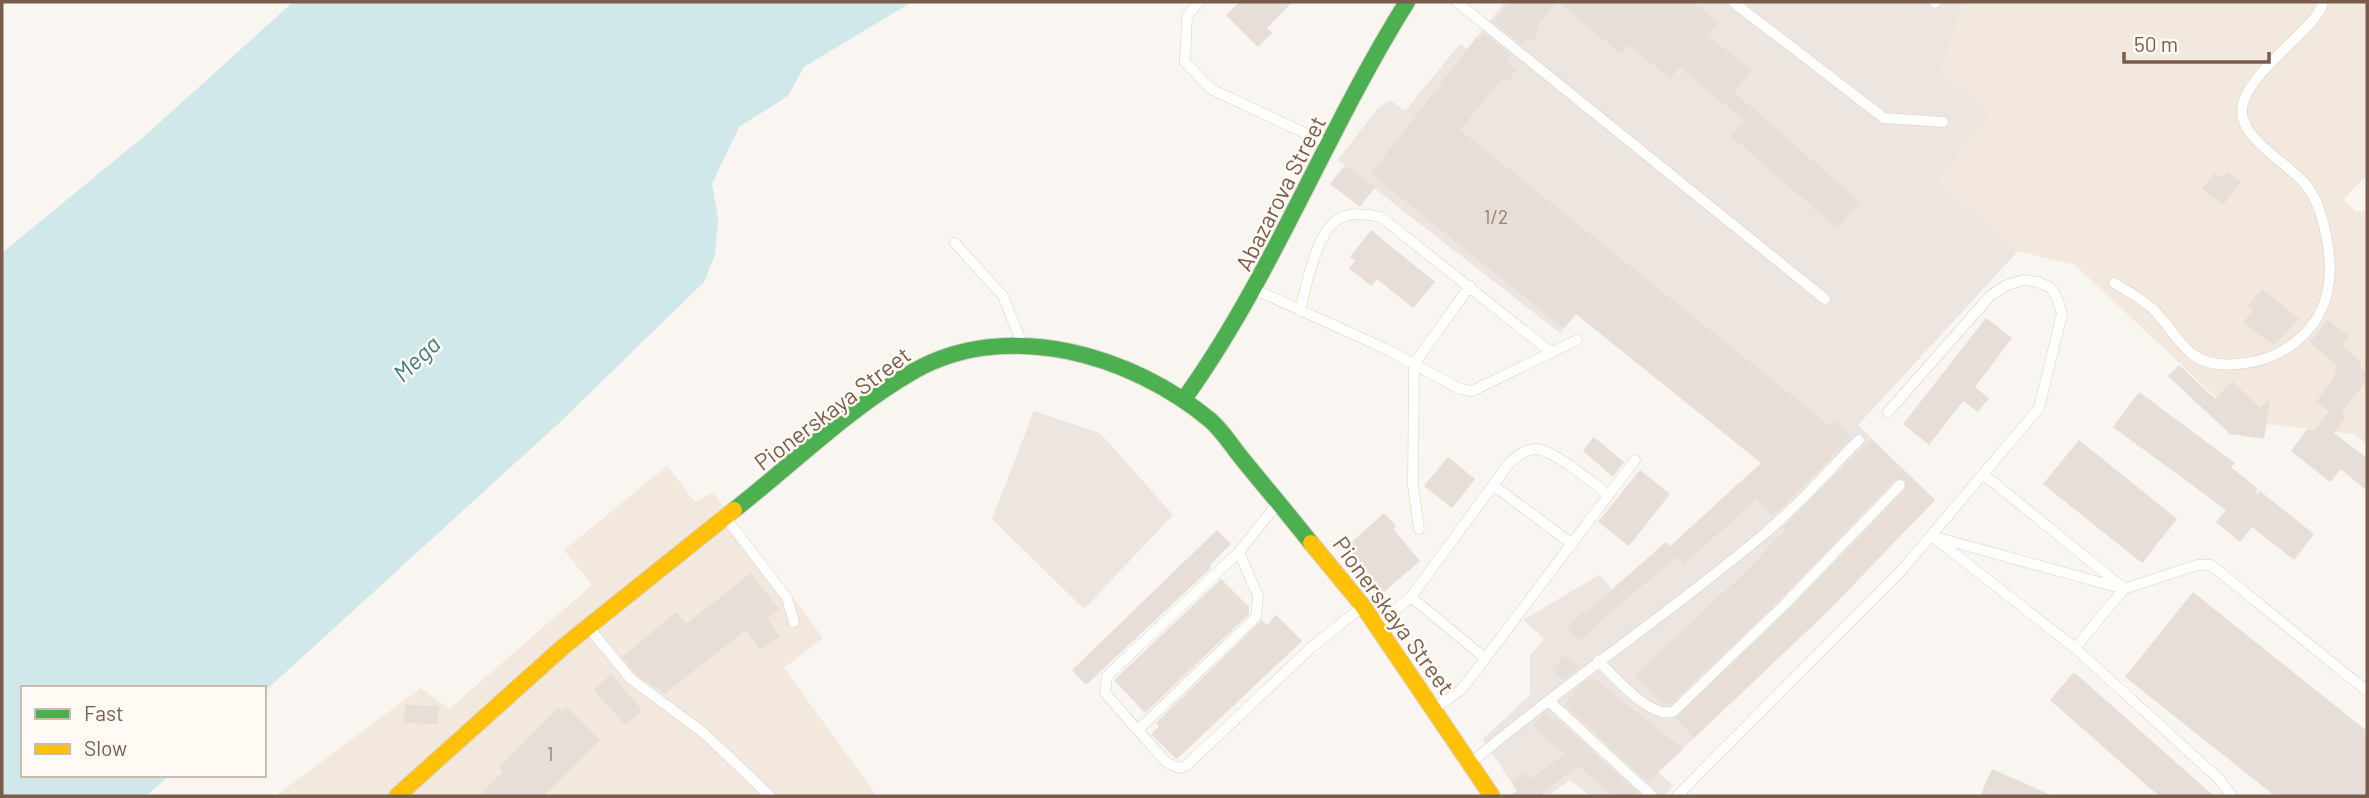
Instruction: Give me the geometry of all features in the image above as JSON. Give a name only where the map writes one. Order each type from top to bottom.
[{"type":"street","name":"Abazarova Street","points":[[1184,399],[1224,346],[1256,290],[1330,144],[1408,2]]},
{"type":"street","name":"Pionerskaya Street","points":[[397,796],[587,626],[879,397],[931,362],[979,346],[1022,345],[1076,355],[1155,384],[1184,399],[1212,422],[1363,606],[1492,796]]},
{"type":"lane","points":[[1199,2],[1187,16],[1185,62],[1210,89],[1330,144]]},
{"type":"lane","points":[[1457,2],[1825,299]]},
{"type":"lane","points":[[1733,2],[1884,118],[1943,122]]},
{"type":"lane","points":[[2115,283],[2155,311],[2194,356],[2208,362],[2255,361],[2280,353],[2297,342],[2316,321],[2325,304],[2331,279],[2322,213],[2305,183],[2251,136],[2242,113],[2251,89],[2283,48],[2317,15],[2323,2]]},
{"type":"lane","points":[[1300,311],[1314,260],[1330,227],[1344,216],[1381,217],[1552,352]]},
{"type":"lane","points":[[955,243],[1003,296],[1022,345]]},
{"type":"lane","points":[[1677,796],[1932,536],[2039,408],[2062,314],[2050,288],[2038,282],[2023,280],[2007,285],[1991,295],[1888,412]]},
{"type":"lane","points":[[1419,529],[1413,485],[1414,364],[1470,286]]},
{"type":"lane","points":[[1256,290],[1460,388],[1472,391],[1577,340]]},
{"type":"lane","points":[[1470,764],[1534,709],[1550,702],[1598,661],[1765,533],[1859,440]]},
{"type":"lane","points":[[1376,625],[1410,597],[1510,462],[1535,449],[1548,452],[1609,495]]},
{"type":"lane","points":[[1434,710],[1462,690],[1635,460]]},
{"type":"lane","points":[[1983,474],[2124,589]]},
{"type":"lane","points":[[1493,485],[1572,544]]},
{"type":"lane","points":[[1598,661],[1653,711],[1667,714],[1674,711],[1784,605],[1900,485]]},
{"type":"lane","points":[[1279,501],[1239,552],[1107,676],[1105,693],[1171,766],[1186,765],[1313,646],[1363,606]]},
{"type":"lane","points":[[726,517],[787,598],[794,622]]},
{"type":"lane","points":[[1932,536],[2124,589]]},
{"type":"lane","points":[[1932,536],[2075,648],[2219,779],[2232,796]]},
{"type":"lane","points":[[1138,730],[1256,617],[1258,596],[1239,552]]},
{"type":"lane","points":[[2075,648],[2124,589],[2197,565],[2211,565],[2367,691]]},
{"type":"lane","points":[[1410,597],[1485,658]]},
{"type":"lane","points":[[587,626],[631,679],[705,734],[770,796]]},
{"type":"lane","points":[[1550,702],[1652,796]]},
{"type":"shaded area","points":[[1505,2],[1963,2],[1941,70],[1989,115],[1937,181],[2018,251],[1858,425],[1935,500],[1828,611],[1658,772],[1673,786],[1664,796],[1591,796],[1570,780],[1548,796],[1520,796],[1483,739],[1530,695],[1530,656],[1544,638],[1523,620],[1599,575],[1612,589],[1666,542],[1670,546],[1741,481],[1756,498],[1778,476],[1576,314],[1560,333],[1338,160],[1377,109],[1390,100],[1405,111],[1460,44],[1467,49]]},
{"type":"shaded area","points":[[1963,2],[2367,2],[2367,175],[2344,199],[2356,212],[2367,210],[2367,444],[2354,434],[2241,421],[2075,265],[2018,251],[1937,181],[1988,115],[1941,70]]},
{"type":"shaded area","points":[[1034,411],[1100,433],[1173,515],[1084,609],[992,519]]},
{"type":"shaded area","points":[[667,466],[695,502],[713,492],[823,638],[784,668],[877,796],[275,796],[421,688],[449,709],[592,585],[564,550]]},
{"type":"water","name":"Mega","points":[[293,2],[912,2],[804,67],[788,96],[739,127],[712,184],[718,218],[715,255],[704,282],[558,424],[266,690],[266,686],[21,686],[21,777],[168,777],[146,796],[2,796],[2,253],[148,133]]},
{"type":"building","points":[[1239,2],[1292,2],[1267,28],[1272,33],[1258,47],[1226,15]]},
{"type":"building","points":[[1510,2],[1557,2],[1536,27],[1540,31],[1531,42],[1526,38],[1521,44],[1494,22]]},
{"type":"building","points":[[1559,2],[1693,2],[1718,23],[1708,35],[1751,71],[1734,92],[1860,202],[1837,228],[1731,136],[1744,121],[1680,67],[1670,79],[1629,45],[1621,54]]},
{"type":"building","points":[[1484,34],[1511,55],[1506,62],[1517,70],[1507,82],[1502,78],[1460,130],[1830,426],[1836,421],[1851,437],[1773,516],[1756,499],[1684,565],[1677,557],[1605,617],[1581,641],[1567,628],[1583,612],[1585,614],[1666,542],[1670,547],[1761,463],[1576,314],[1564,328],[1371,174],[1476,38],[1479,40]]},
{"type":"building","points":[[1345,165],[1375,187],[1360,207],[1330,184]]},
{"type":"building","points":[[2227,172],[2241,182],[2223,205],[2202,189],[2215,173],[2222,178]]},
{"type":"building","points":[[1371,230],[1435,282],[1413,308],[1377,279],[1371,286],[1349,268],[1355,261],[1350,257]]},
{"type":"building","points":[[2262,289],[2299,319],[2274,345],[2243,323],[2253,310],[2248,306]]},
{"type":"building","points":[[1986,318],[2012,338],[1975,387],[1989,398],[1978,412],[1963,401],[1929,445],[1903,424]]},
{"type":"building","points":[[2328,320],[2349,336],[2342,346],[2362,362],[2358,366],[2367,373],[2367,379],[2341,414],[2346,417],[2334,433],[2367,458],[2367,491],[2341,469],[2330,482],[2291,451],[2307,429],[2315,430],[2329,411],[2316,402],[2337,373],[2334,370],[2337,366],[2310,342]]},
{"type":"building","points":[[2179,365],[2215,399],[2232,381],[2260,408],[2270,399],[2264,439],[2230,434],[2168,376]]},
{"type":"building","points":[[2139,392],[2235,463],[2231,467],[2257,488],[2256,495],[2260,491],[2314,534],[2294,560],[2252,527],[2240,542],[2216,522],[2226,510],[2113,427]]},
{"type":"building","points":[[1594,437],[1624,462],[1613,477],[1583,451]]},
{"type":"building","points":[[1871,439],[1935,500],[1828,611],[1694,738],[1675,718],[1789,610],[1905,490],[1906,480],[1895,480],[1779,600],[1671,704],[1661,703],[1635,676],[1747,570],[1786,529],[1784,527]]},
{"type":"building","points":[[2079,440],[2177,519],[2142,563],[2043,484]]},
{"type":"building","points":[[1448,457],[1475,479],[1452,508],[1424,486]]},
{"type":"building","points":[[1640,470],[1670,494],[1629,546],[1598,522]]},
{"type":"building","points":[[1384,513],[1396,526],[1393,529],[1420,561],[1384,592],[1345,548]]},
{"type":"building","points":[[1217,530],[1231,544],[1209,566],[1211,568],[1086,685],[1072,670]]},
{"type":"building","points":[[751,573],[779,609],[767,618],[780,636],[760,650],[746,630],[664,694],[636,674],[622,657],[676,612],[686,624]]},
{"type":"building","points":[[1221,579],[1249,607],[1249,614],[1145,713],[1114,680]]},
{"type":"building","points":[[2193,592],[2367,731],[2367,796],[2275,796],[2125,677]]},
{"type":"building","points":[[1276,615],[1302,641],[1177,759],[1174,757],[1151,734],[1159,727],[1156,723],[1262,620],[1267,625]]},
{"type":"building","points":[[1564,655],[1580,667],[1563,680],[1552,670]]},
{"type":"building","points":[[2074,672],[2214,796],[2159,796],[2050,700]]},
{"type":"building","points":[[611,674],[642,710],[625,725],[594,690]]},
{"type":"building","points":[[1592,677],[1683,749],[1648,782],[1565,705],[1575,690]]},
{"type":"building","points":[[405,705],[439,706],[438,724],[404,723]]},
{"type":"building","points":[[558,707],[562,712],[567,707],[600,740],[544,796],[479,796],[503,772],[499,767]]},
{"type":"building","points":[[1544,713],[1553,721],[1555,717],[1638,793],[1634,796],[1613,796],[1578,766],[1542,793],[1545,796],[1509,796],[1518,790],[1513,783],[1526,773],[1531,779],[1565,754],[1533,726]]},
{"type":"building","points":[[1992,769],[2053,796],[1980,796]]},
{"type":"traffic: fast","points":[[1184,399],[1245,303],[1350,101],[1407,2]]},
{"type":"traffic: fast","points":[[734,510],[844,419],[914,371],[951,355],[989,347],[1028,346],[1068,351],[1107,362],[1144,377],[1179,397],[1219,429],[1311,543]]},
{"type":"traffic: slow","points":[[397,796],[563,647],[734,510]]},
{"type":"traffic: slow","points":[[1311,543],[1363,606],[1492,796]]}]
